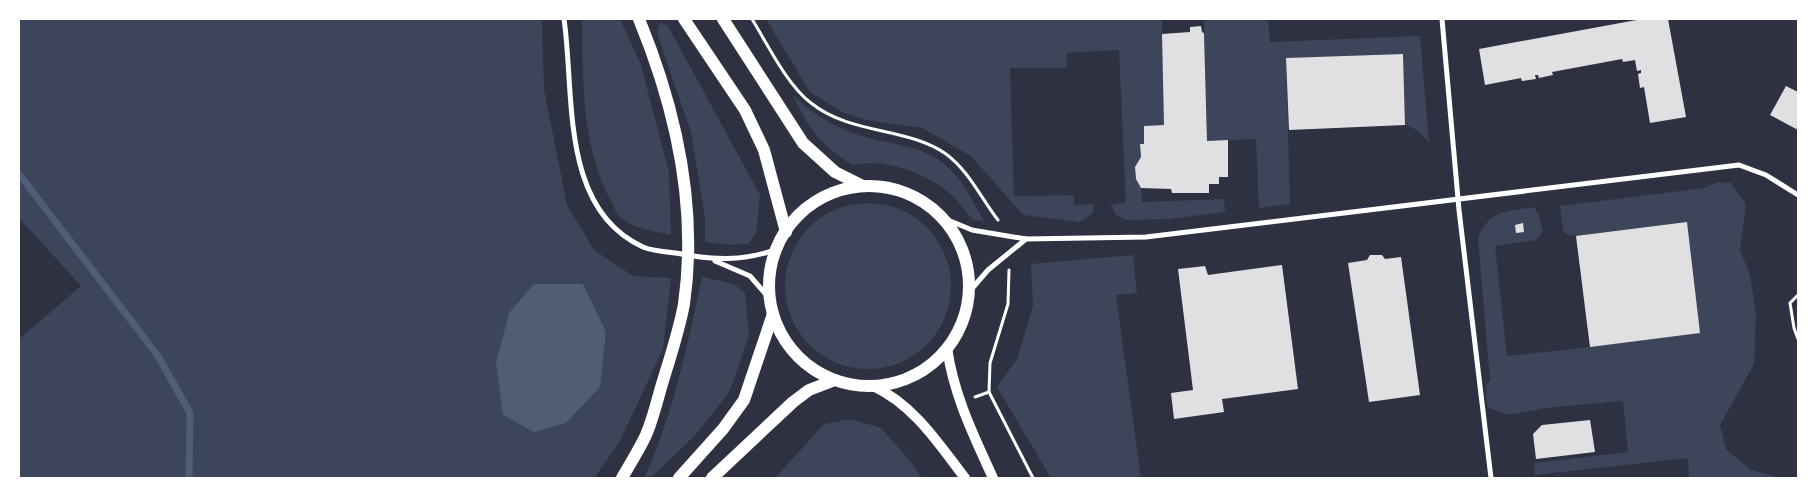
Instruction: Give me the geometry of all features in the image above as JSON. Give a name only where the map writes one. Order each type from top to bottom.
[{"type":"main road","points":[[622,478],[646,435],[672,352],[683,305],[687,271],[686,186],[680,150],[667,95],[639,19]]},
{"type":"main road","points":[[684,19],[744,110],[764,150],[786,232]]},
{"type":"main road","points":[[723,19],[804,143],[835,172],[864,187]]},
{"type":"main road","points":[[872,386],[908,378],[930,366],[947,348],[962,322],[969,292],[968,272],[963,253],[955,234],[942,218],[928,206],[911,196],[883,188],[864,187],[836,192],[820,200],[804,211],[786,232],[777,249],[771,268],[770,299],[773,314],[782,336],[796,354],[814,369],[835,380],[872,386],[902,402],[924,425],[965,478]]},
{"type":"main road","points":[[679,478],[722,429],[744,400],[773,314]]},
{"type":"main road","points":[[947,348],[951,375],[959,403],[993,478]]},
{"type":"main road","points":[[712,478],[793,402],[809,390],[835,380]]},
{"type":"street","points":[[564,19],[574,136],[580,168],[590,192],[605,219],[626,237],[644,248],[712,260],[750,276],[770,299]]},
{"type":"street","points":[[1442,19],[1458,199],[1492,478]]},
{"type":"street","points":[[942,218],[972,230],[1026,239],[1146,237],[1739,165],[1766,175],[1798,195]]},
{"type":"street","points":[[969,292],[988,270],[1010,254],[1026,239]]},
{"type":"street","points":[[712,260],[762,255],[777,249]]},
{"type":"path","points":[[752,19],[798,91],[809,102],[833,117],[858,127],[914,140],[944,153],[968,176],[1009,235]]},
{"type":"path","points":[[1010,254],[1008,304],[990,364],[989,392],[1034,478]]},
{"type":"path","points":[[1798,295],[1790,303],[1794,328],[1798,339]]},
{"type":"shaded area","points":[[19,19],[542,19],[544,90],[567,205],[594,250],[633,276],[671,278],[663,349],[619,443],[594,478],[19,478],[19,339],[81,286],[19,218]]},
{"type":"shaded area","points":[[582,19],[620,19],[641,65],[669,172],[671,235],[651,231],[626,222],[616,212],[601,180],[594,158],[586,112]]},
{"type":"shaded area","points":[[766,19],[1162,19],[1164,125],[1144,126],[1144,144],[1140,144],[1141,157],[1135,167],[1136,179],[1141,188],[1142,202],[1224,199],[1225,212],[1169,219],[1127,220],[1116,215],[1111,204],[1126,203],[1119,50],[1066,53],[1067,68],[1010,68],[1014,196],[1074,195],[1074,205],[1094,204],[1093,213],[1080,222],[1023,215],[971,156],[922,128],[866,120],[842,112],[810,92]]},
{"type":"shaded area","points":[[1204,19],[1268,19],[1270,42],[1420,36],[1429,142],[1417,130],[1405,125],[1403,54],[1286,58],[1290,204],[1259,208],[1256,139],[1207,141]]},
{"type":"shaded area","points":[[660,22],[668,26],[760,195],[756,234],[748,244],[729,245],[705,242],[705,218],[691,132],[657,34]]},
{"type":"shaded area","points":[[793,95],[817,115],[843,129],[862,136],[914,148],[933,156],[949,168],[961,182],[984,221],[973,220],[948,192],[934,182],[912,171],[888,165],[852,165],[831,150],[816,135],[804,118]]},
{"type":"shaded area","points":[[1718,182],[1731,183],[1746,204],[1740,250],[1750,275],[1756,314],[1754,364],[1720,425],[1726,449],[1751,470],[1780,478],[1689,478],[1688,458],[1535,475],[1534,463],[1628,452],[1623,401],[1545,408],[1508,415],[1487,407],[1486,384],[1490,381],[1478,238],[1483,229],[1488,222],[1500,213],[1534,207],[1539,215],[1543,232],[1536,240],[1495,246],[1507,356],[1590,347],[1576,236],[1568,235],[1563,231],[1560,206],[1704,188]]},
{"type":"shaded area","points":[[876,203],[892,206],[907,212],[921,221],[933,233],[942,247],[948,262],[951,286],[950,302],[942,325],[933,339],[921,351],[907,360],[892,366],[860,369],[844,366],[829,360],[815,351],[803,339],[794,325],[788,310],[785,278],[788,262],[794,247],[803,233],[815,221],[829,212],[844,206]]},
{"type":"shaded area","points":[[1133,255],[1137,293],[1116,295],[1141,478],[1051,478],[997,387],[1017,359],[1033,306],[1031,264]]},
{"type":"shaded area","points":[[702,277],[734,284],[745,293],[749,336],[729,393],[695,435],[651,478],[644,478],[672,404]]},
{"type":"shaded area","points":[[534,284],[583,284],[606,332],[600,387],[566,423],[534,432],[503,415],[496,363],[509,313]]},
{"type":"shaded area","points":[[851,419],[881,428],[912,463],[921,478],[775,478],[824,424]]},
{"type":"building","points":[[1642,19],[1668,19],[1686,117],[1650,123],[1644,87],[1640,88],[1638,74],[1641,73],[1641,70],[1637,71],[1635,60],[1623,62],[1622,59],[1552,72],[1553,75],[1539,78],[1538,75],[1535,75],[1536,79],[1522,81],[1521,78],[1485,85],[1479,49]]},
{"type":"building","points":[[1201,26],[1204,33],[1207,141],[1228,140],[1228,177],[1219,177],[1219,184],[1209,184],[1209,193],[1172,193],[1171,189],[1141,188],[1136,179],[1135,167],[1141,157],[1140,144],[1144,144],[1144,126],[1164,125],[1162,34],[1190,32],[1190,27]]},
{"type":"building","points":[[1403,54],[1405,125],[1289,130],[1286,58]]},
{"type":"building","points":[[1786,86],[1798,92],[1798,130],[1770,115]]},
{"type":"building","points":[[1687,222],[1700,333],[1590,347],[1576,236]]},
{"type":"building","points":[[1523,223],[1524,232],[1516,233],[1515,225]]},
{"type":"building","points":[[1370,255],[1382,255],[1385,259],[1401,257],[1420,395],[1369,402],[1348,263],[1367,260]]},
{"type":"building","points":[[1282,265],[1298,389],[1222,399],[1224,412],[1174,419],[1171,393],[1193,390],[1178,269],[1205,266],[1208,275]]},
{"type":"building","points":[[1590,420],[1595,452],[1536,459],[1533,434],[1542,425]]},
{"type":"waterway","points":[[19,174],[158,356],[190,413],[189,478]]}]
